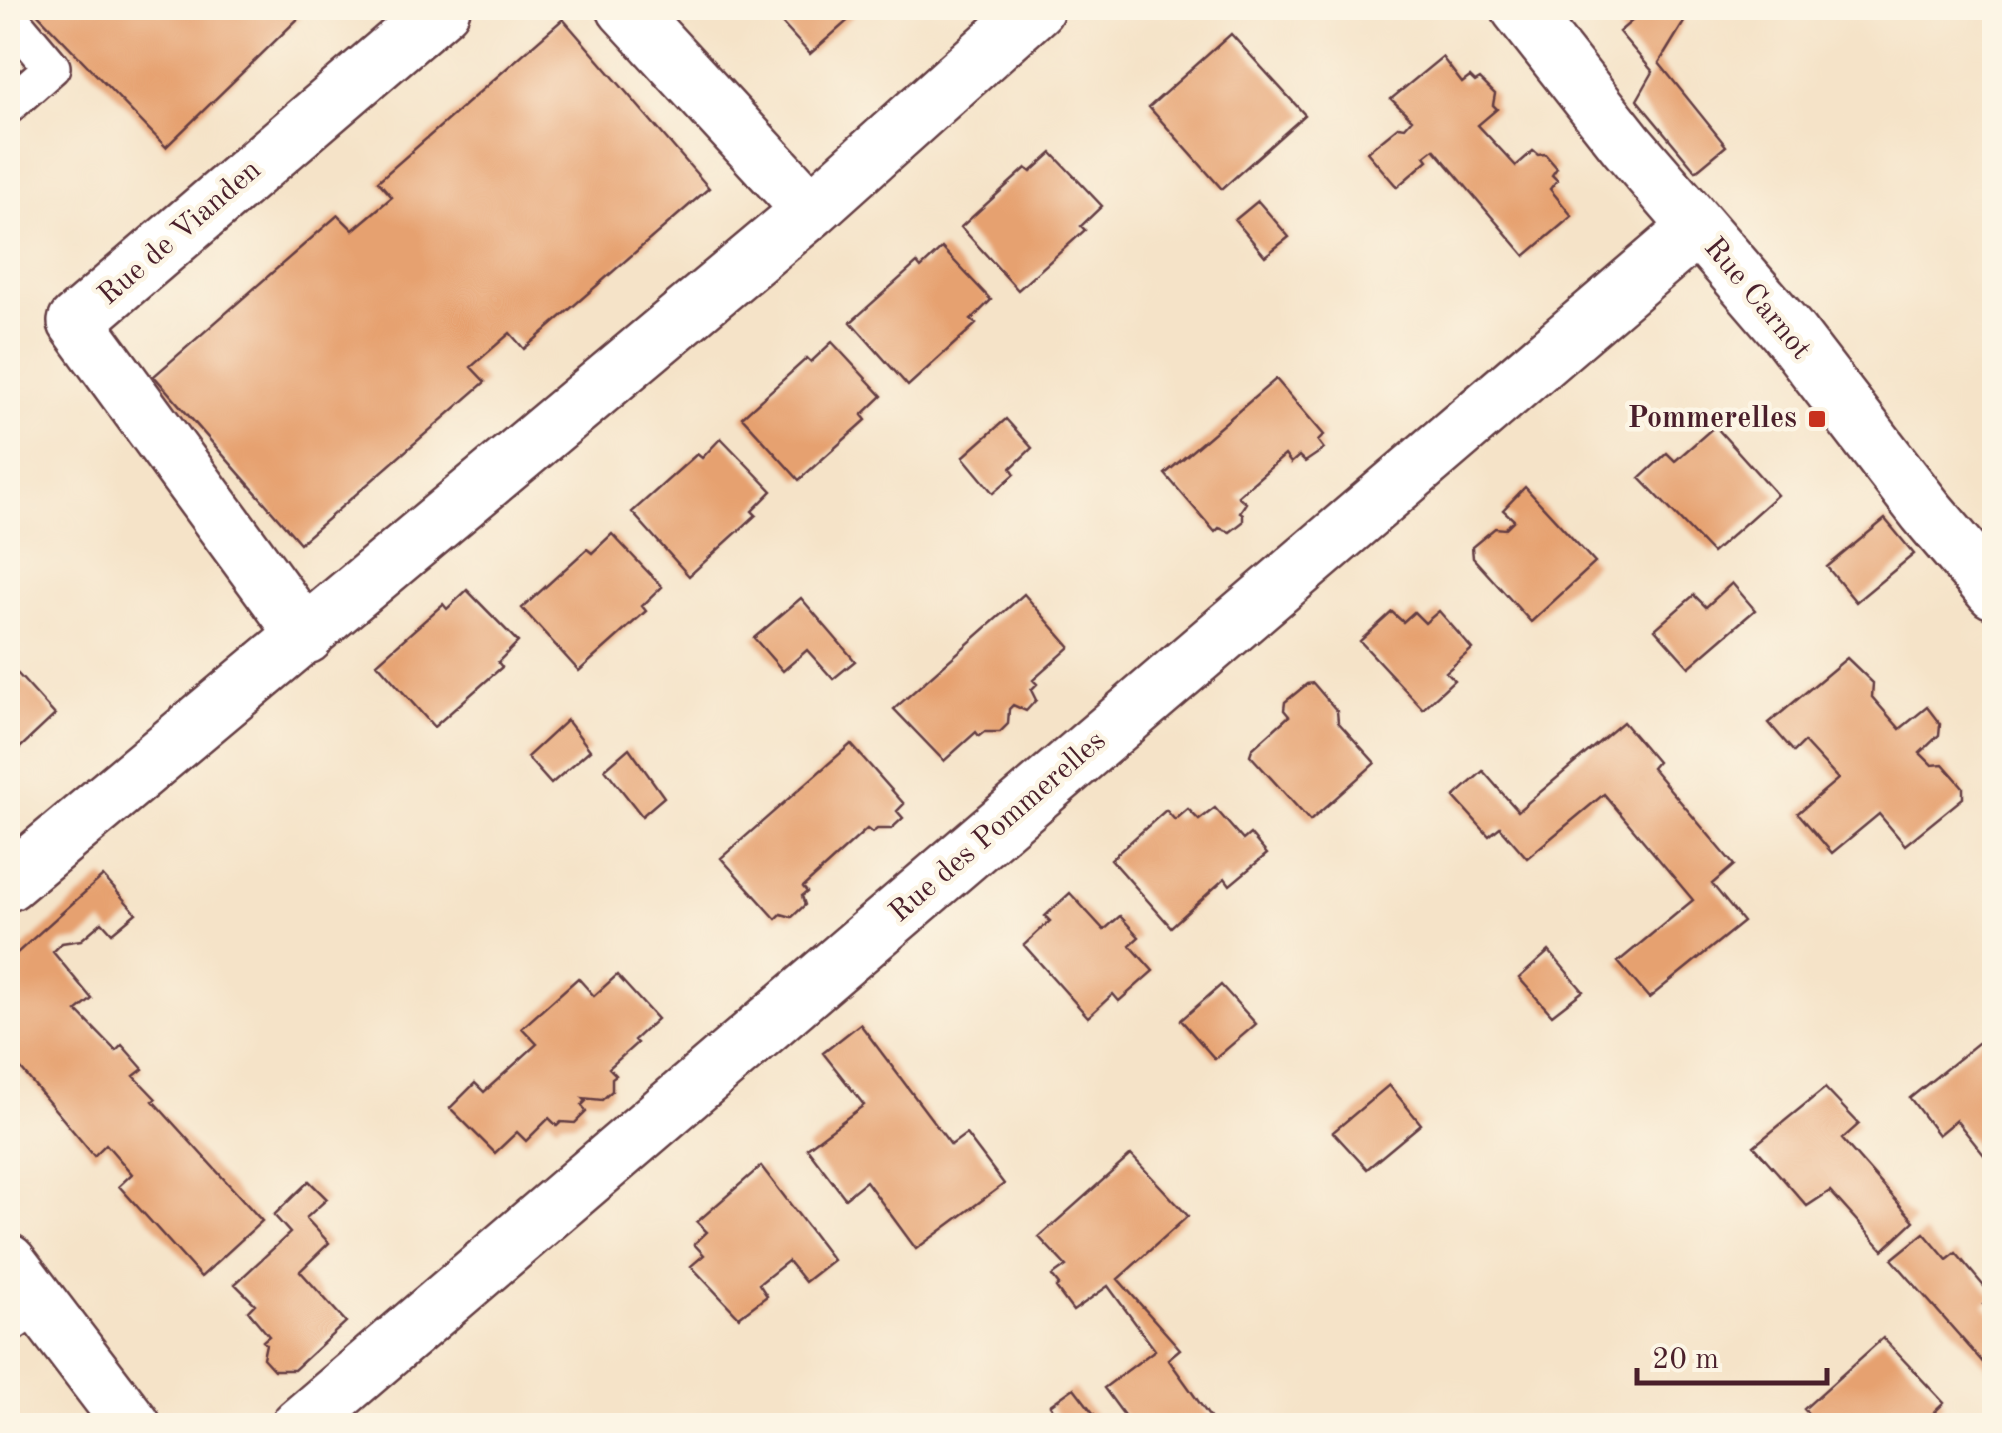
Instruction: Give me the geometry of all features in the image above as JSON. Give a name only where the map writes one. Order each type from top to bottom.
[{"type":"street","name":"Rue de Vianden","points":[[306,636],[76,322],[442,8]]},
{"type":"street","points":[[625,8],[812,210]]},
{"type":"street","points":[[8,883],[812,210],[1036,8]]},
{"type":"street","name":"Rue Carnot","points":[[1519,8],[1697,228],[1790,333],[1926,511],[1994,591]]},
{"type":"street","name":"Rue des Pommerelles","points":[[299,1426],[1697,228]]},
{"type":"street","points":[[8,1262],[24,1315],[133,1426]]},
{"type":"lane","points":[[8,15],[52,67],[8,106]]},
{"type":"building","points":[[32,8],[309,8],[166,147]]},
{"type":"building","points":[[768,8],[862,8],[810,54]]},
{"type":"building","points":[[1647,8],[1672,8],[1684,22],[1659,63],[1726,146],[1696,171],[1637,100],[1653,72],[1619,32]]},
{"type":"building","points":[[563,19],[709,188],[524,349],[510,333],[471,367],[485,382],[300,543],[154,376],[338,215],[353,230],[392,197],[378,181]]},
{"type":"building","points":[[1231,34],[1305,115],[1222,189],[1149,107]]},
{"type":"building","points":[[1442,57],[1462,83],[1470,77],[1475,82],[1480,79],[1495,94],[1493,105],[1497,109],[1478,125],[1516,166],[1533,151],[1545,154],[1557,168],[1552,175],[1557,180],[1550,189],[1572,216],[1525,256],[1434,149],[1425,156],[1428,160],[1397,187],[1367,152],[1412,119],[1391,99]]},
{"type":"building","points":[[1052,153],[1102,206],[1081,226],[1085,230],[1018,290],[961,227],[1026,168],[1031,172]]},
{"type":"building","points":[[1258,201],[1289,237],[1265,256],[1235,220]]},
{"type":"building","points":[[942,248],[991,300],[971,320],[976,324],[908,386],[851,322],[917,263],[921,268]]},
{"type":"building","points":[[832,342],[882,396],[862,415],[866,420],[799,480],[742,417],[807,358],[811,362]]},
{"type":"building","points":[[1276,379],[1324,435],[1318,441],[1324,449],[1305,462],[1299,456],[1291,463],[1285,455],[1238,496],[1246,503],[1240,512],[1243,522],[1230,532],[1219,528],[1215,532],[1165,474]]},
{"type":"building","points":[[1006,419],[1032,448],[1011,468],[1015,474],[993,493],[963,457]]},
{"type":"building","points":[[1715,426],[1777,495],[1712,553],[1640,478],[1667,453],[1675,461]]},
{"type":"building","points":[[721,438],[772,491],[752,511],[756,515],[689,576],[632,512],[697,454],[702,458]]},
{"type":"building","points":[[1525,487],[1595,563],[1531,622],[1473,558],[1472,547],[1495,528],[1505,529],[1514,520],[1503,510]]},
{"type":"building","points":[[1885,519],[1914,554],[1856,602],[1827,567]]},
{"type":"building","points":[[612,534],[662,587],[642,606],[646,611],[579,671],[522,608],[587,549],[592,553]]},
{"type":"building","points":[[1732,583],[1755,610],[1689,667],[1655,629],[1694,595],[1706,607]]},
{"type":"building","points":[[467,590],[518,642],[498,662],[502,667],[434,727],[377,663],[443,604],[447,609]]},
{"type":"building","points":[[1024,594],[1070,647],[1033,680],[1037,684],[1031,690],[1036,700],[1026,711],[1013,705],[1008,724],[1000,732],[979,736],[976,732],[944,761],[894,709]]},
{"type":"building","points":[[801,598],[855,661],[833,679],[807,650],[783,671],[754,638]]},
{"type":"building","points":[[1439,611],[1472,649],[1446,672],[1454,680],[1423,709],[1360,641],[1392,612],[1403,622],[1414,612],[1425,623]]},
{"type":"building","points":[[1847,658],[1873,683],[1872,697],[1900,729],[1927,707],[1940,724],[1939,735],[1920,753],[1932,765],[1943,764],[1963,787],[1963,798],[1905,845],[1879,814],[1832,853],[1798,813],[1838,779],[1804,742],[1794,752],[1769,723]]},
{"type":"building","points":[[8,663],[55,715],[8,759]]},
{"type":"building","points":[[1313,683],[1337,711],[1338,722],[1375,763],[1310,821],[1250,755],[1289,716],[1284,710],[1285,702]]},
{"type":"building","points":[[567,720],[590,750],[551,784],[527,757]]},
{"type":"building","points":[[1623,722],[1657,762],[1652,768],[1734,865],[1712,884],[1743,922],[1649,998],[1618,962],[1693,900],[1604,794],[1527,858],[1500,827],[1489,836],[1454,797],[1483,771],[1518,811]]},
{"type":"building","points":[[851,744],[904,804],[897,811],[903,818],[891,829],[872,833],[867,829],[803,887],[807,892],[802,896],[805,905],[792,917],[781,914],[776,919],[721,858]]},
{"type":"building","points":[[629,748],[664,797],[642,816],[605,769]]},
{"type":"building","points":[[1215,808],[1243,840],[1250,834],[1267,854],[1230,885],[1225,878],[1171,927],[1111,859],[1166,810],[1175,820],[1188,809],[1199,820]]},
{"type":"building","points":[[103,876],[136,913],[112,933],[102,922],[81,940],[62,943],[53,952],[92,999],[77,1011],[116,1051],[122,1045],[143,1069],[134,1076],[156,1099],[153,1101],[262,1221],[201,1277],[119,1186],[132,1174],[106,1144],[94,1156],[16,1063],[13,1067],[8,1060],[8,961]]},
{"type":"building","points":[[1070,893],[1104,930],[1120,916],[1139,937],[1130,945],[1153,971],[1119,1001],[1113,994],[1088,1017],[1024,945],[1050,921],[1045,916]]},
{"type":"building","points":[[1549,951],[1583,991],[1552,1015],[1519,978]]},
{"type":"building","points":[[617,975],[657,1019],[609,1068],[616,1075],[612,1078],[612,1091],[602,1100],[583,1098],[586,1112],[575,1123],[561,1122],[557,1126],[549,1118],[526,1141],[517,1132],[495,1153],[450,1108],[475,1083],[484,1092],[537,1044],[522,1028],[578,978],[594,996]]},
{"type":"building","points":[[1221,985],[1256,1024],[1215,1059],[1181,1020]]},
{"type":"building","points":[[860,1024],[951,1145],[966,1134],[1004,1184],[916,1249],[866,1181],[845,1198],[807,1148],[864,1105],[823,1053]]},
{"type":"building","points":[[1994,1030],[1994,1146],[1984,1155],[1956,1120],[1938,1135],[1910,1098]]},
{"type":"building","points":[[1389,1085],[1421,1124],[1367,1169],[1333,1132]]},
{"type":"building","points":[[1825,1088],[1859,1124],[1842,1139],[1914,1221],[1883,1250],[1830,1191],[1807,1206],[1754,1146]]},
{"type":"building","points":[[1131,1155],[1188,1216],[1118,1279],[1180,1349],[1168,1359],[1216,1426],[1132,1426],[1104,1388],[1155,1350],[1108,1286],[1073,1311],[1052,1276],[1066,1266],[1039,1237]]},
{"type":"building","points":[[761,1166],[833,1260],[805,1282],[788,1261],[759,1284],[767,1296],[739,1317],[691,1266],[704,1255],[694,1244],[707,1232],[697,1222]]},
{"type":"building","points":[[309,1181],[327,1199],[306,1218],[329,1243],[300,1271],[346,1322],[294,1370],[274,1370],[263,1358],[263,1341],[269,1336],[248,1311],[255,1304],[235,1284],[290,1233],[274,1215]]},
{"type":"building","points":[[1924,1233],[1947,1260],[1956,1253],[1993,1297],[1984,1305],[1994,1317],[1994,1375],[1892,1259]]},
{"type":"building","points":[[1883,1338],[1944,1403],[1923,1423],[1925,1426],[1820,1426],[1804,1409]]},
{"type":"building","points":[[1074,1388],[1103,1426],[1064,1426],[1050,1405]]},
{"type":"place","name":"Pommerelles","points":[[1817,419]]}]
